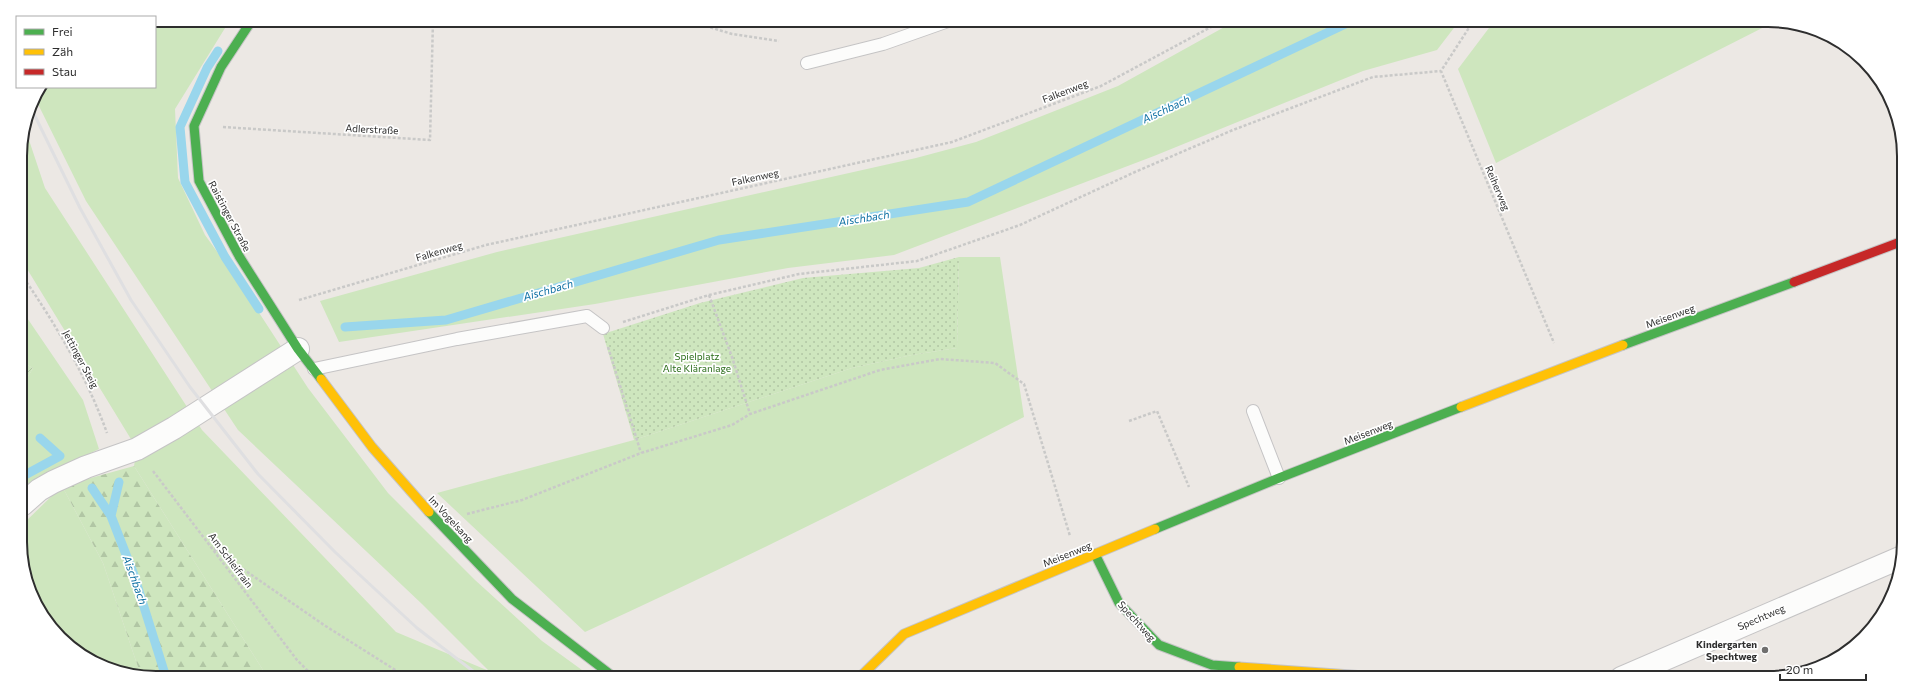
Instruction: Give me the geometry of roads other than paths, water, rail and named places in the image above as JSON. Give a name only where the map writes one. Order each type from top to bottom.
[{"type":"street","name":"Raistinger Straße","points":[[247,27],[222,66],[194,126],[199,181],[239,256],[298,349]]},
{"type":"street","name":"Meisenweg","points":[[866,671],[904,634],[1078,561],[1279,478],[1564,368],[1897,243]]},
{"type":"street","name":"Im Vogelsang","points":[[298,349],[372,446],[437,521],[512,599],[606,671]]},
{"type":"street","points":[[27,501],[39,490],[53,482],[137,449],[174,428],[298,349]]},
{"type":"street","name":"Spechtweg","points":[[1095,554],[1119,603],[1159,645],[1212,665],[1296,671]]},
{"type":"street","name":"Spechtweg","points":[[1637,671],[1896,560]]},
{"type":"lane","points":[[807,62],[882,44],[931,27]]},
{"type":"lane","points":[[314,369],[457,339],[587,316],[602,328]]},
{"type":"lane","points":[[1253,411],[1279,478]]},
{"type":"waterway","name":"Aischbach","points":[[345,327],[446,320],[719,240],[968,202],[1339,27]]},
{"type":"waterway","points":[[218,51],[207,68],[180,127],[185,182],[225,257],[259,309]]},
{"type":"waterway","points":[[27,474],[60,456],[40,438]]},
{"type":"waterway","name":"Aischbach","points":[[111,516],[119,482]]},
{"type":"waterway","name":"Aischbach","points":[[92,488],[111,516],[134,575],[164,671]]},
{"type":"railway","points":[[34,114],[80,208],[131,300],[190,387],[258,474],[335,552],[417,628],[473,671]]},
{"type":"place","name":"Kindergarten Spechtweg","points":[[1765,650]]},
{"type":"park label","name":"Spielplatz Alte Kläranlage","points":[[697,362]]}]
